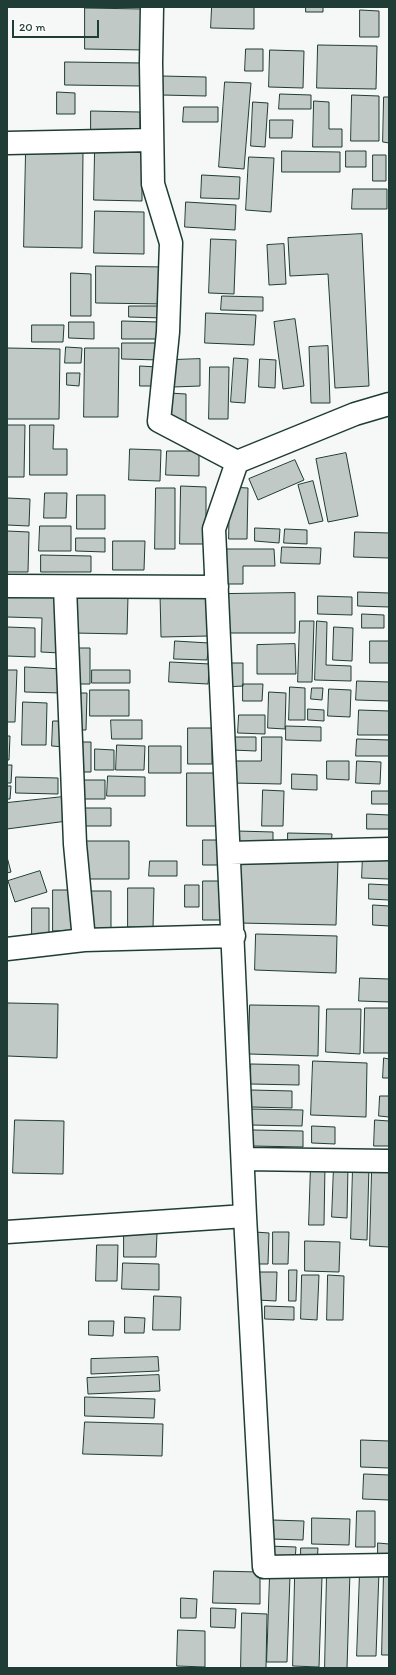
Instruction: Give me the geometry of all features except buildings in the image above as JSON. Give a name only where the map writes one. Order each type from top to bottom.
[{"type":"street","points":[[152,7],[151,63],[153,184],[171,243],[168,332],[159,421],[237,462]]},
{"type":"street","points":[[7,143],[152,140]]},
{"type":"street","points":[[389,404],[355,414],[237,462],[214,528],[234,936],[245,1216],[264,1567],[389,1565]]},
{"type":"street","points":[[7,586],[217,587]]},
{"type":"street","points":[[65,587],[75,844],[84,940]]},
{"type":"street","points":[[230,853],[389,849]]},
{"type":"street","points":[[7,949],[84,940],[234,936]]},
{"type":"street","points":[[243,1159],[389,1161]]},
{"type":"street","points":[[7,1232],[245,1216]]}]
